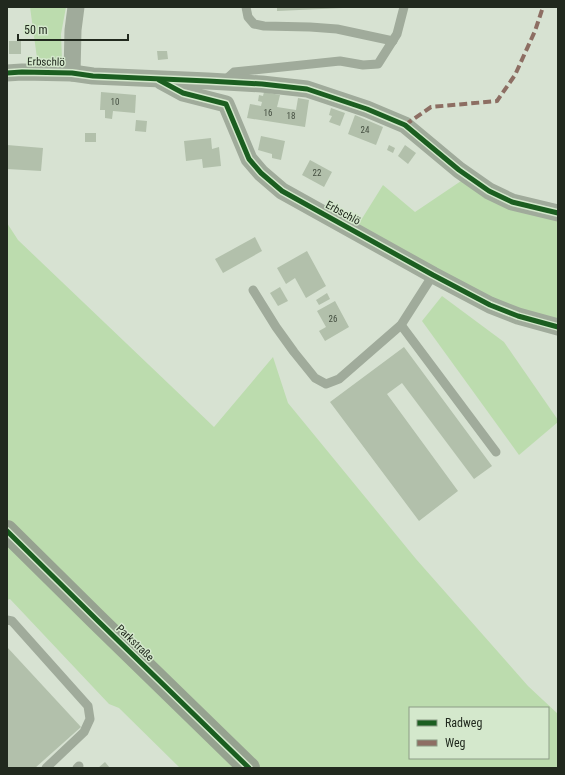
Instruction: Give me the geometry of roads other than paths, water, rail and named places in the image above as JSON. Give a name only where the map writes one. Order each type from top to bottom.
[{"type":"main road","name":"Parkstraße","points":[[7,531],[249,768]]},
{"type":"street","points":[[72,73],[73,30],[76,7]]},
{"type":"street","name":"Erbschlö","points":[[7,73],[72,73],[93,76],[262,84],[307,89],[367,109],[405,125],[459,170],[489,191],[512,202],[558,213]]},
{"type":"street","name":"Erbschlö","points":[[156,79],[183,93],[226,104],[249,159],[261,173],[282,191],[490,305],[518,316],[558,327]]},
{"type":"lane","points":[[246,7],[248,17],[254,24],[264,26],[337,29],[393,41]]},
{"type":"lane","points":[[223,82],[234,72],[340,61],[378,64],[397,34],[404,7]]},
{"type":"lane","points":[[253,290],[276,328],[294,352],[315,378],[326,384],[339,379],[401,325],[433,275]]},
{"type":"lane","points":[[401,325],[496,452]]},
{"type":"lane","points":[[7,620],[12,621],[88,706],[90,719],[84,732],[46,768]]}]
